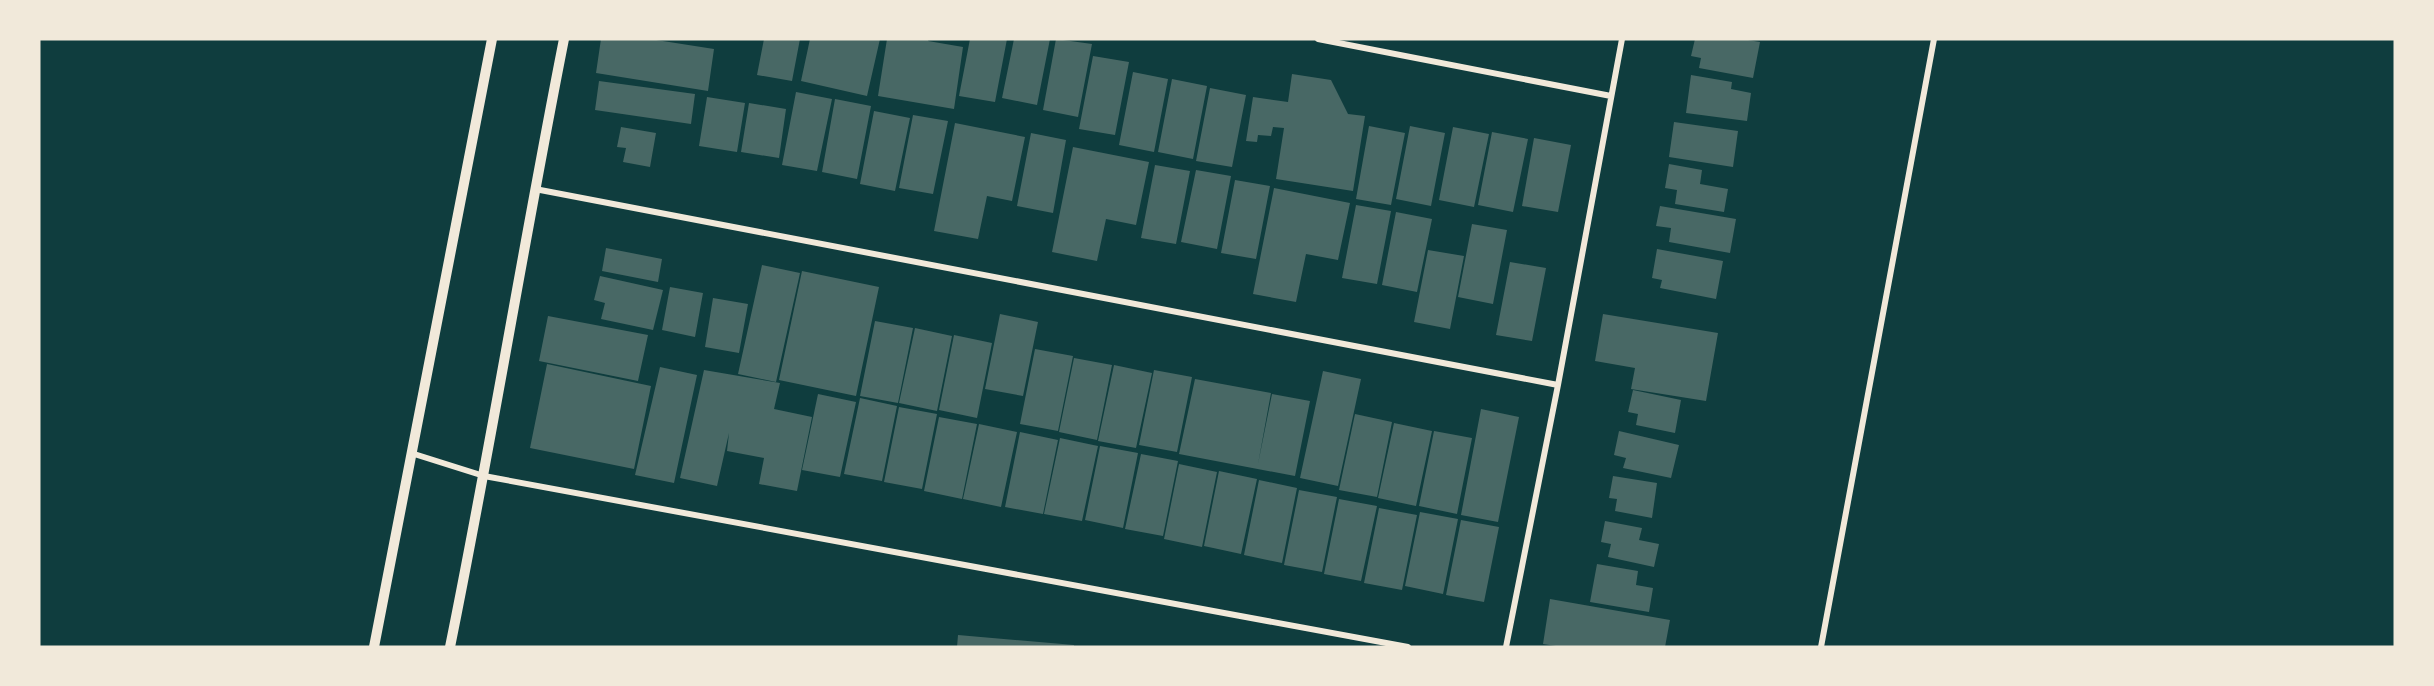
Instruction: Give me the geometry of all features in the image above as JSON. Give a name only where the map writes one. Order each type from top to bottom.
[{"type":"street","points":[[374,647],[492,39]]},
{"type":"street","points":[[450,647],[484,476],[534,189],[564,39]]},
{"type":"street","points":[[1318,39],[1611,96]]},
{"type":"street","points":[[1506,647],[1558,385],[1622,39]]},
{"type":"street","points":[[1821,647],[1934,39]]},
{"type":"street","points":[[534,189],[1558,385]]},
{"type":"street","points":[[411,453],[484,476],[1408,647]]},
{"type":"building","points":[[601,39],[650,39],[714,49],[708,91],[596,73]]},
{"type":"building","points":[[764,39],[800,39],[792,81],[757,75]]},
{"type":"building","points":[[810,39],[880,39],[867,96],[801,81]]},
{"type":"building","points":[[887,39],[929,39],[928,41],[963,47],[954,109],[878,96]]},
{"type":"building","points":[[970,39],[1007,39],[995,102],[959,96]]},
{"type":"building","points":[[1014,39],[1050,39],[1037,105],[1002,98]]},
{"type":"building","points":[[1056,39],[1092,44],[1078,117],[1043,110]]},
{"type":"building","points":[[1695,39],[1742,39],[1760,42],[1753,78],[1699,68],[1701,58],[1691,56]]},
{"type":"building","points":[[1093,56],[1129,62],[1115,135],[1079,129]]},
{"type":"building","points":[[1133,72],[1168,79],[1154,152],[1119,145]]},
{"type":"building","points":[[1292,74],[1331,80],[1348,114],[1365,116],[1353,191],[1276,179],[1284,128],[1273,127],[1271,136],[1258,135],[1257,142],[1246,141],[1253,97],[1288,102]]},
{"type":"building","points":[[1691,75],[1732,82],[1731,89],[1751,93],[1747,121],[1686,113]]},
{"type":"building","points":[[1172,79],[1207,86],[1193,159],[1158,152]]},
{"type":"building","points":[[599,81],[695,94],[691,124],[595,110]]},
{"type":"building","points":[[1210,88],[1246,95],[1232,167],[1196,161]]},
{"type":"building","points":[[796,92],[832,99],[817,171],[782,165]]},
{"type":"building","points":[[707,97],[745,103],[737,152],[699,146]]},
{"type":"building","points":[[835,99],[871,106],[857,179],[822,172]]},
{"type":"building","points":[[749,103],[786,109],[779,158],[741,152]]},
{"type":"building","points":[[874,111],[910,118],[895,191],[860,184]]},
{"type":"building","points":[[913,115],[948,121],[933,194],[899,188]]},
{"type":"building","points":[[1674,122],[1738,131],[1733,167],[1669,157]]},
{"type":"building","points":[[955,123],[1025,137],[1012,201],[987,196],[978,239],[934,231]]},
{"type":"building","points":[[1369,126],[1405,133],[1391,205],[1356,199]]},
{"type":"building","points":[[1410,126],[1445,133],[1431,206],[1396,199]]},
{"type":"building","points":[[621,127],[656,133],[650,167],[623,162],[626,148],[617,147]]},
{"type":"building","points":[[1453,127],[1489,134],[1474,207],[1439,200]]},
{"type":"building","points":[[1492,132],[1528,139],[1513,212],[1478,205]]},
{"type":"building","points":[[1031,133],[1066,140],[1053,213],[1017,206]]},
{"type":"building","points":[[1534,138],[1571,145],[1558,212],[1522,206]]},
{"type":"building","points":[[1073,147],[1149,162],[1136,225],[1106,219],[1097,261],[1052,252]]},
{"type":"building","points":[[1669,164],[1702,170],[1700,184],[1728,189],[1724,212],[1675,204],[1677,190],[1665,188]]},
{"type":"building","points":[[1155,165],[1190,171],[1176,244],[1141,238]]},
{"type":"building","points":[[1196,170],[1231,176],[1217,249],[1181,242]]},
{"type":"building","points":[[1235,180],[1270,186],[1256,259],[1221,253]]},
{"type":"building","points":[[1274,188],[1350,203],[1338,260],[1306,254],[1296,302],[1253,294]]},
{"type":"building","points":[[1356,205],[1391,211],[1377,284],[1342,278]]},
{"type":"building","points":[[1660,206],[1736,219],[1730,253],[1669,242],[1671,228],[1656,226]]},
{"type":"building","points":[[1396,212],[1432,219],[1417,292],[1382,285]]},
{"type":"building","points":[[1472,224],[1507,230],[1493,304],[1458,297]]},
{"type":"building","points":[[606,248],[662,259],[658,282],[602,271]]},
{"type":"building","points":[[1657,249],[1723,261],[1716,299],[1660,288],[1662,280],[1652,278]]},
{"type":"building","points":[[1428,250],[1464,256],[1450,329],[1414,322]]},
{"type":"building","points":[[1510,262],[1546,268],[1532,341],[1496,335]]},
{"type":"building","points":[[762,265],[800,273],[776,382],[738,374]]},
{"type":"building","points":[[802,271],[879,287],[856,396],[779,380]]},
{"type":"building","points":[[600,276],[663,290],[653,330],[601,319],[605,303],[594,300]]},
{"type":"building","points":[[670,287],[703,293],[695,337],[662,330]]},
{"type":"building","points":[[713,298],[748,304],[739,353],[705,347]]},
{"type":"building","points":[[1000,314],[1038,322],[1023,396],[985,389]]},
{"type":"building","points":[[1603,314],[1718,333],[1706,401],[1631,389],[1635,368],[1595,361]]},
{"type":"building","points":[[548,316],[648,335],[638,381],[539,361]]},
{"type":"building","points":[[875,321],[913,328],[898,403],[860,396]]},
{"type":"building","points":[[915,328],[952,336],[937,411],[899,403]]},
{"type":"building","points":[[954,335],[992,343],[977,418],[939,410]]},
{"type":"building","points":[[1035,349],[1073,356],[1058,431],[1020,424]]},
{"type":"building","points":[[1074,358],[1112,365],[1097,440],[1059,432]]},
{"type":"building","points":[[547,364],[651,386],[634,469],[530,448]]},
{"type":"building","points":[[1114,365],[1152,373],[1136,448],[1098,441]]},
{"type":"building","points":[[660,367],[697,375],[674,483],[635,475]]},
{"type":"building","points":[[704,370],[780,383],[774,409],[812,417],[797,491],[759,484],[764,458],[727,451],[729,433],[717,486],[680,478]]},
{"type":"building","points":[[1154,370],[1192,377],[1177,452],[1139,445]]},
{"type":"building","points":[[1323,371],[1361,379],[1338,486],[1300,478]]},
{"type":"building","points":[[1195,379],[1271,393],[1258,464],[1272,394],[1310,401],[1295,476],[1179,454]]},
{"type":"building","points":[[1633,390],[1681,400],[1675,433],[1636,425],[1638,414],[1628,412]]},
{"type":"building","points":[[818,394],[856,402],[840,477],[802,470]]},
{"type":"building","points":[[860,398],[897,406],[882,481],[844,474]]},
{"type":"building","points":[[899,407],[937,414],[922,489],[884,482]]},
{"type":"building","points":[[1481,409],[1519,417],[1498,522],[1461,515]]},
{"type":"building","points":[[1355,414],[1392,422],[1377,497],[1339,490]]},
{"type":"building","points":[[939,417],[977,424],[962,499],[924,491]]},
{"type":"building","points":[[1394,423],[1432,431],[1416,506],[1378,498]]},
{"type":"building","points":[[979,424],[1017,432],[1001,507],[963,499]]},
{"type":"building","points":[[1434,431],[1472,438],[1457,514],[1419,506]]},
{"type":"building","points":[[1619,431],[1679,445],[1671,478],[1623,468],[1626,458],[1614,455]]},
{"type":"building","points":[[1020,432],[1058,440],[1043,514],[1005,507]]},
{"type":"building","points":[[1060,438],[1098,446],[1082,521],[1044,514]]},
{"type":"building","points":[[1100,446],[1138,453],[1123,528],[1085,520]]},
{"type":"building","points":[[1141,454],[1178,461],[1163,536],[1125,529]]},
{"type":"building","points":[[1179,464],[1217,472],[1202,547],[1164,539]]},
{"type":"building","points":[[1219,471],[1257,479],[1241,554],[1204,546]]},
{"type":"building","points":[[1613,476],[1657,483],[1652,518],[1615,511],[1617,499],[1609,498]]},
{"type":"building","points":[[1259,480],[1297,488],[1282,563],[1244,555]]},
{"type":"building","points":[[1299,490],[1337,497],[1322,572],[1284,565]]},
{"type":"building","points":[[1339,499],[1377,506],[1361,581],[1324,574]]},
{"type":"building","points":[[1379,508],[1417,515],[1402,590],[1364,583]]},
{"type":"building","points":[[1420,512],[1458,519],[1443,594],[1405,586]]},
{"type":"building","points":[[1461,520],[1499,527],[1484,602],[1446,595]]},
{"type":"building","points":[[1605,521],[1642,528],[1639,540],[1659,544],[1654,567],[1608,557],[1611,544],[1601,542]]},
{"type":"building","points":[[1597,564],[1638,571],[1636,585],[1653,588],[1649,612],[1590,602]]},
{"type":"building","points":[[1550,599],[1670,620],[1665,647],[1562,647],[1543,644]]},
{"type":"building","points":[[958,635],[1074,645],[1074,647],[957,647]]}]
